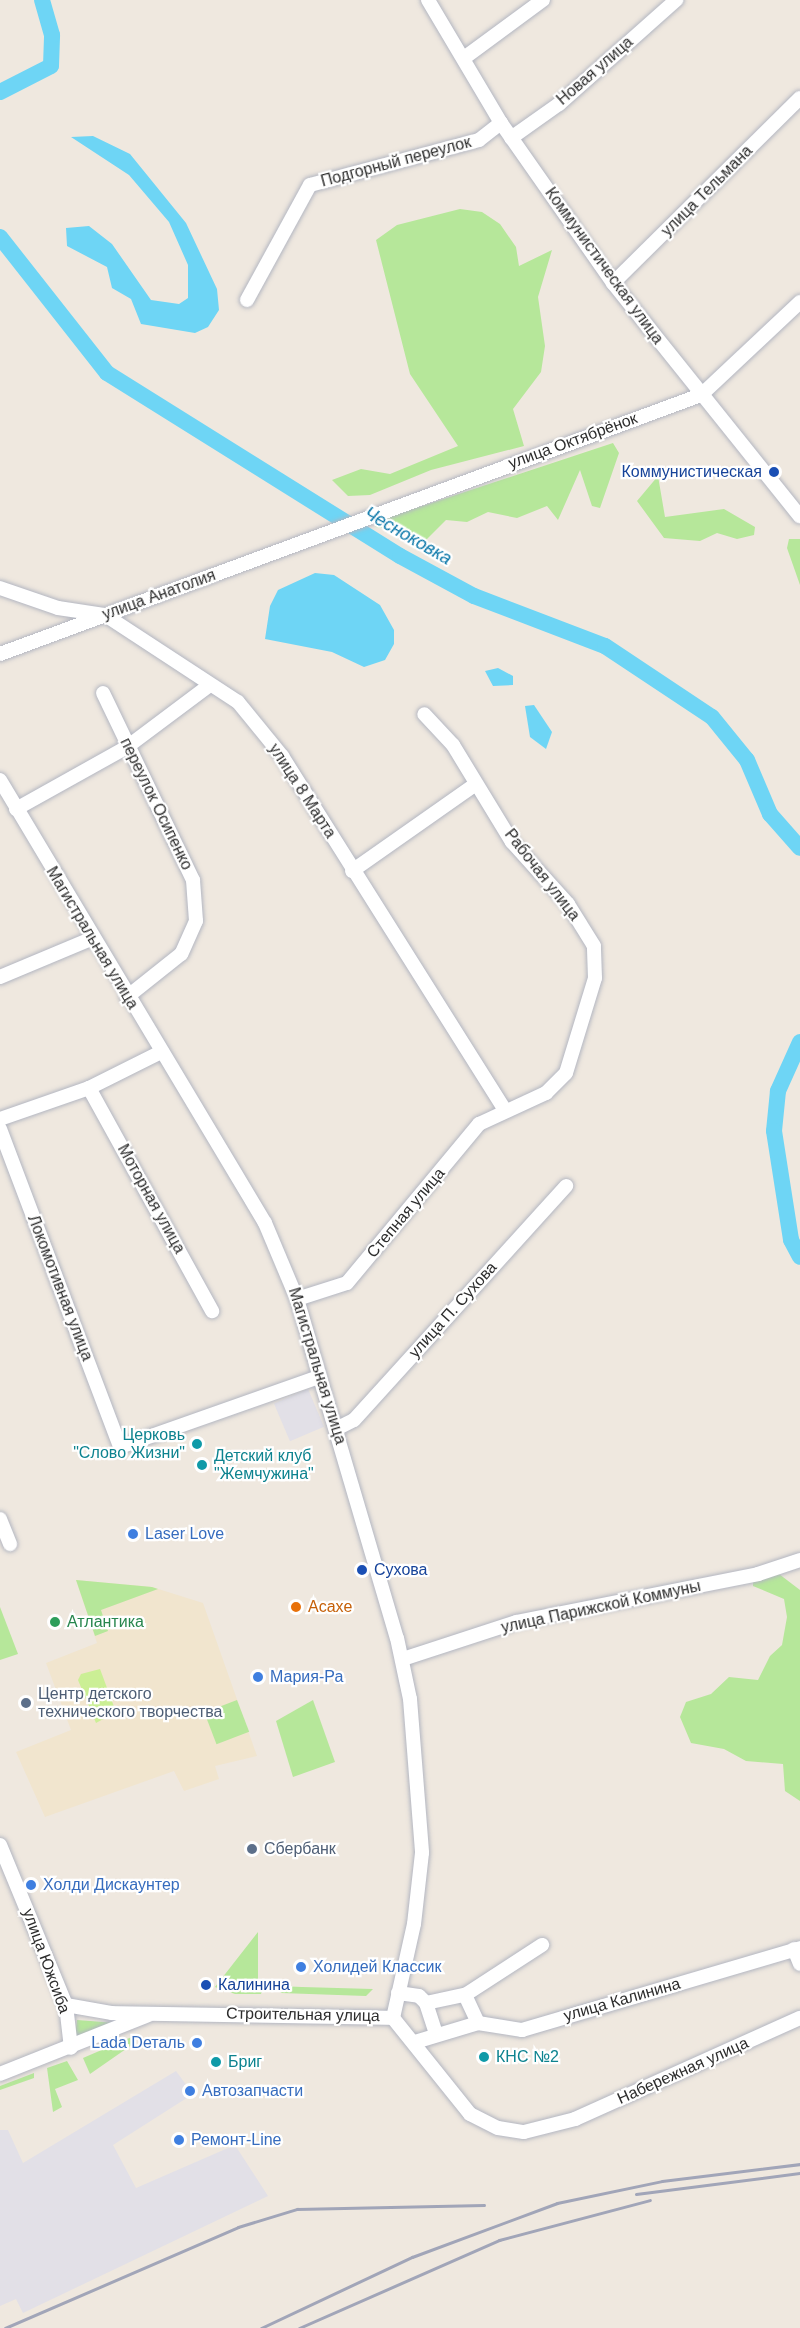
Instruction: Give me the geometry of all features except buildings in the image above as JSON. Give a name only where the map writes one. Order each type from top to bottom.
[{"type":"street","name":"Коммунистическая улица","points":[[428,0],[501,123],[613,283],[701,395],[798,509]]},
{"type":"street","points":[[464,58],[543,0]]},
{"type":"street","name":"Новая улица","points":[[511,138],[559,104],[676,0]]},
{"type":"street","name":"улица Тельмана","points":[[613,283],[800,99]]},
{"type":"street","name":"Подгорный переулок","points":[[246,300],[310,185],[478,140],[501,123]]},
{"type":"street","name":"улица Октябрёнок","points":[[318,536],[701,395],[800,302]]},
{"type":"street","name":"улица Анатолия","points":[[0,654],[318,536]]},
{"type":"street","name":"улица 8 Марта","points":[[0,588],[58,609],[105,615],[238,702],[282,756],[352,871],[505,1110]]},
{"type":"street","points":[[16,809],[127,747],[210,685]]},
{"type":"street","name":"переулок Осипенко","points":[[103,693],[193,880],[196,921],[181,954],[127,996]]},
{"type":"street","name":"Рабочая улица","points":[[424,714],[453,745],[512,842],[568,904],[594,946],[597,965],[566,1073],[546,1092],[505,1110]]},
{"type":"street","name":"Магистральная улица","points":[[0,780],[91,939],[265,1223],[297,1299],[403,1659],[422,1853],[414,1924],[393,2018]]},
{"type":"street","points":[[352,871],[476,784]]},
{"type":"street","points":[[0,977],[91,939]]},
{"type":"street","points":[[0,1119],[89,1088],[161,1052]]},
{"type":"street","name":"Моторная улица","points":[[89,1088],[212,1311]]},
{"type":"street","name":"Степная улица","points":[[297,1299],[347,1283],[479,1124],[505,1110]]},
{"type":"street","name":"Локомотивная улица","points":[[0,1129],[120,1447],[319,1377]]},
{"type":"street","name":"улица П. Сухова","points":[[336,1429],[354,1420],[566,1186]]},
{"type":"street","points":[[0,1519],[10,1544]]},
{"type":"street","name":"улица Парижской Коммуны","points":[[403,1659],[516,1622],[758,1574],[800,1560]]},
{"type":"street","name":"улица Южсиба","points":[[0,1845],[66,2005],[71,2048]]},
{"type":"street","points":[[426,2003],[465,1995],[542,1945]]},
{"type":"street","name":"улица Калинина","points":[[478,2023],[522,2030],[797,1948],[800,1964]]},
{"type":"street","points":[[398,1993],[419,1996],[426,2003],[436,2033]]},
{"type":"street","points":[[415,2042],[436,2033],[478,2023],[465,1995]]},
{"type":"street","points":[[66,2005],[150,2014]]},
{"type":"street","name":"Строительная улица","points":[[0,2074],[71,2048],[150,2014],[393,2018],[415,2042],[456,2100],[478,2120],[524,2132],[566,2123]]},
{"type":"street","name":"Набережная улица","points":[[566,2123],[800,2018]]},
{"type":"shaded area","points":[[308,1389],[324,1427],[290,1441],[274,1403]]},
{"type":"shaded area","points":[[76,1580],[152,1587],[203,1603],[257,1756],[215,1766],[219,1779],[184,1791],[174,1771],[45,1817],[16,1752],[71,1730],[46,1663],[97,1643]]},
{"type":"shaded area","points":[[176,2071],[193,2094],[113,2145],[136,2188],[235,2145],[268,2196],[23,2313],[16,2299],[0,2306],[0,2130],[8,2130],[23,2163]]},
{"type":"green space","points":[[460,209],[482,212],[500,224],[516,247],[519,266],[552,250],[538,297],[545,346],[541,372],[513,409],[524,446],[431,470],[370,495],[348,496],[332,480],[361,469],[390,474],[458,446],[410,374],[376,240],[397,225]]},
{"type":"green space","points":[[613,443],[619,453],[600,508],[592,506],[580,470],[558,520],[547,506],[517,518],[488,512],[467,522],[446,520],[425,541],[409,532],[375,527],[383,519]]},
{"type":"green space","points":[[658,476],[665,517],[724,509],[755,527],[754,535],[737,539],[717,533],[700,541],[664,538],[637,501]]},
{"type":"green space","points":[[789,539],[800,539],[800,585],[787,548]]},
{"type":"green space","points":[[779,1574],[800,1590],[800,1801],[785,1791],[783,1764],[746,1761],[724,1749],[691,1743],[680,1717],[686,1702],[711,1694],[729,1677],[758,1680],[770,1656],[782,1645],[787,1617],[784,1599],[753,1586],[753,1578]]},
{"type":"green space","points":[[76,1580],[158,1589],[101,1610],[108,1631],[95,1636]]},
{"type":"green space","points":[[0,1607],[18,1654],[0,1660]]},
{"type":"green space","points":[[100,1669],[116,1712],[96,1723],[78,1680],[81,1674]]},
{"type":"green space","points":[[237,1700],[249,1732],[217,1744],[204,1713]]},
{"type":"green space","points":[[313,1700],[335,1762],[293,1777],[276,1721]]},
{"type":"green space","points":[[258,1932],[258,1980],[265,1980],[261,1994],[235,1994],[215,1987]]},
{"type":"green space","points":[[278,1986],[373,1989],[366,1996],[281,1993]]},
{"type":"green space","points":[[77,2020],[117,2023],[80,2039],[75,2036]]},
{"type":"green space","points":[[134,2036],[136,2042],[90,2074],[83,2058]]},
{"type":"green space","points":[[67,2061],[78,2080],[55,2089],[62,2107],[53,2112],[47,2068]]},
{"type":"green space","points":[[34,2073],[34,2078],[0,2090],[0,2086]]},
{"type":"water","points":[[93,136],[130,154],[186,223],[217,289],[219,310],[208,327],[195,333],[141,324],[131,299],[112,288],[107,267],[67,246],[66,228],[89,226],[112,244],[151,300],[179,304],[188,298],[188,265],[169,222],[129,175],[71,137]]},
{"type":"water","points":[[315,573],[334,575],[380,605],[394,630],[394,644],[385,660],[364,667],[332,652],[265,639],[270,606],[278,590]]},
{"type":"water","points":[[498,668],[513,676],[513,685],[493,686],[485,671]]},
{"type":"water","points":[[534,705],[552,732],[546,749],[530,737],[525,706]]},
{"type":"waterway","name":"Чесноковка","points":[[0,92],[51,66],[52,35],[42,0]]},
{"type":"waterway","name":"Чесноковка","points":[[0,237],[107,373],[400,556],[474,596],[605,646],[712,717],[747,760],[770,814],[800,848]]},
{"type":"waterway","name":"Чесноковка","points":[[800,1042],[778,1091],[774,1131],[791,1240],[800,1257]]},
{"type":"railway","points":[[261,2328],[412,2257],[557,2203],[662,2181],[800,2164]]},
{"type":"railway","points":[[636,2194],[800,2173]]},
{"type":"railway","points":[[299,2328],[499,2240],[650,2200]]},
{"type":"railway","points":[[5,2328],[238,2227],[297,2209],[484,2205]]},
{"type":"place","name":"Коммунистическая","points":[[774,472]]},
{"type":"place","name":"Церковь \"Слово Жизни\"","points":[[197,1444]]},
{"type":"place","name":"Детский клуб \"Жемчужина\"","points":[[202,1465]]},
{"type":"place","name":"Laser Love","points":[[133,1534]]},
{"type":"place","name":"Сухова","points":[[362,1570]]},
{"type":"place","name":"Асахе","points":[[296,1607]]},
{"type":"place","name":"Атлантика","points":[[55,1622]]},
{"type":"place","name":"Мария-Ра","points":[[258,1677]]},
{"type":"place","name":"Центр детского технического творчества","points":[[26,1703]]},
{"type":"place","name":"Сбербанк","points":[[252,1849]]},
{"type":"place","name":"Холди Дискаунтер","points":[[31,1885]]},
{"type":"place","name":"Холидей Классик","points":[[301,1967]]},
{"type":"place","name":"Калинина","points":[[206,1985]]},
{"type":"place","name":"Lada Dеталь","points":[[197,2043]]},
{"type":"place","name":"КНС №2","points":[[484,2057]]},
{"type":"place","name":"Бриг","points":[[216,2062]]},
{"type":"place","name":"Автозапчасти","points":[[190,2091]]},
{"type":"place","name":"Ремонт-Line","points":[[179,2140]]}]
